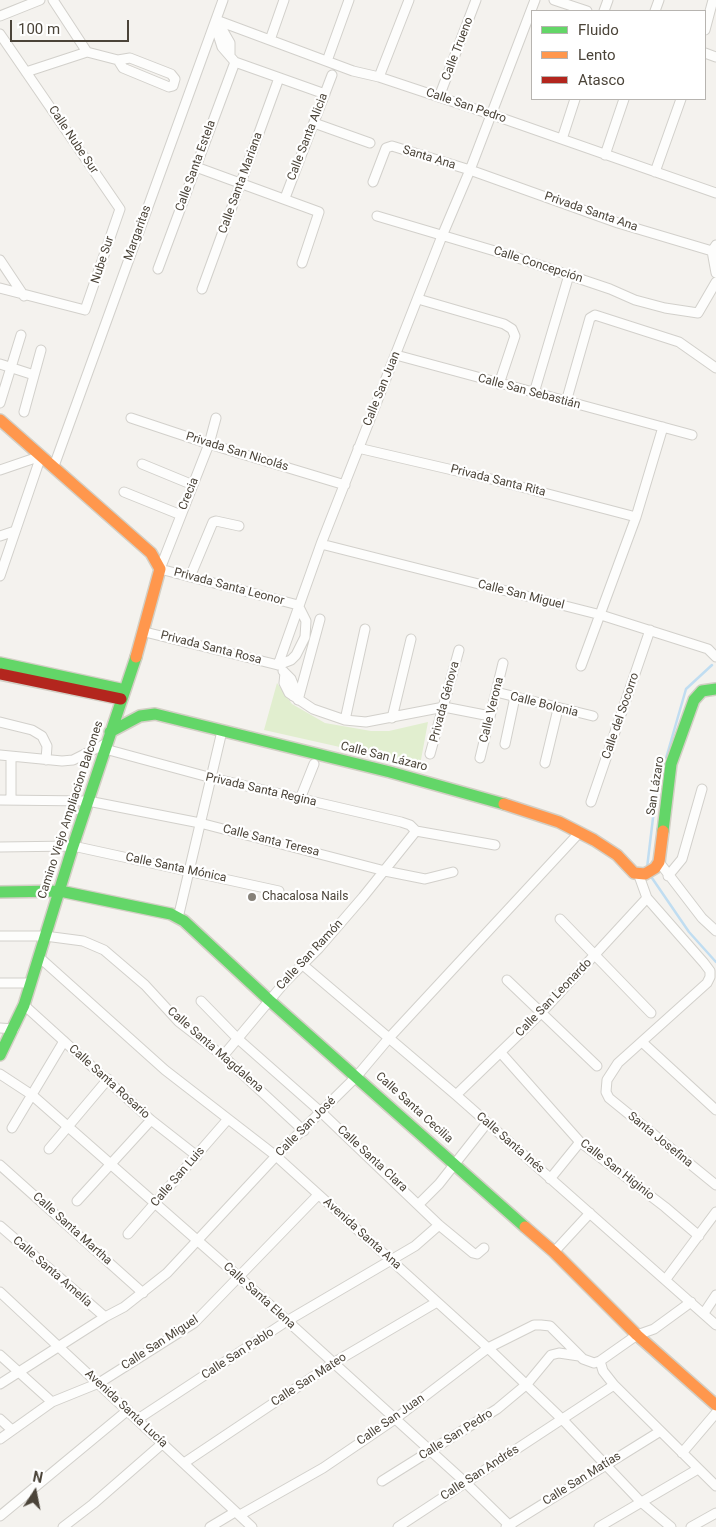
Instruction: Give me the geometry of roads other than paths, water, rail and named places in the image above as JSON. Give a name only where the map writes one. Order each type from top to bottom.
[{"type":"main road","points":[[0,420],[150,553],[160,569]]},
{"type":"main road","name":"Camino Viejo Ampliacion Balcones","points":[[0,1055],[24,1005],[73,846],[145,632],[160,569]]},
{"type":"main road","points":[[0,663],[123,695]]},
{"type":"main road","points":[[0,674],[123,695]]},
{"type":"main road","name":"San Lázaro","points":[[648,870],[672,764],[694,700],[702,691],[716,687]]},
{"type":"main road","name":"Calle San Lázaro","points":[[110,732],[147,713],[390,772],[535,813],[580,832],[616,855],[630,870],[648,870]]},
{"type":"main road","name":"Calle Santa Cecilia","points":[[0,892],[60,891],[178,918],[554,1252],[637,1336],[716,1405]]},
{"type":"street","points":[[0,16],[40,0]]},
{"type":"street","points":[[53,0],[87,52]]},
{"type":"street","name":"Margaritas","points":[[54,466],[223,0]]},
{"type":"street","points":[[270,40],[284,0]]},
{"type":"street","points":[[327,61],[349,0]]},
{"type":"street","points":[[379,77],[409,0]]},
{"type":"street","name":"Calle Trueno","points":[[439,97],[476,0]]},
{"type":"street","points":[[554,0],[584,10]]},
{"type":"street","points":[[706,26],[713,0]]},
{"type":"street","name":"Calle San Juan","points":[[278,665],[298,606],[358,448],[470,170],[531,10]]},
{"type":"street","points":[[216,22],[230,43],[232,58],[279,78],[325,94]]},
{"type":"street","name":"Calle San Pedro","points":[[216,22],[353,71],[379,77],[490,114],[716,193]]},
{"type":"street","name":"Calle Nube Sur","points":[[0,34],[120,209]]},
{"type":"street","points":[[26,72],[87,52],[118,60],[130,58],[171,74],[176,79],[173,86],[170,87],[123,68],[118,60]]},
{"type":"street","name":"Calle Santa Estela","points":[[158,269],[196,167],[232,58]]},
{"type":"street","name":"Calle Santa Alicia","points":[[285,198],[332,75]]},
{"type":"street","name":"Calle Santa Mariana","points":[[202,289],[279,78]]},
{"type":"street","points":[[562,139],[575,100]]},
{"type":"street","points":[[605,155],[624,100]]},
{"type":"street","points":[[655,172],[681,100]]},
{"type":"street","points":[[314,123],[370,143]]},
{"type":"street","name":"Santa Ana","points":[[373,182],[388,146],[470,170]]},
{"type":"street","points":[[196,167],[319,212],[302,263]]},
{"type":"street","name":"Privada Santa Ana","points":[[470,170],[618,223],[715,248]]},
{"type":"street","name":"Nube Sur","points":[[24,296],[85,310],[120,209]]},
{"type":"street","name":"Calle Concepción","points":[[377,216],[568,275],[635,300],[698,313],[716,282]]},
{"type":"street","points":[[715,248],[716,273]]},
{"type":"street","points":[[0,260],[24,296]]},
{"type":"street","points":[[534,393],[568,275]]},
{"type":"street","points":[[0,288],[24,296]]},
{"type":"street","points":[[418,299],[504,324],[512,329],[515,336],[499,384]]},
{"type":"street","points":[[566,402],[590,318],[596,315],[679,342],[716,368]]},
{"type":"street","points":[[0,403],[21,335]]},
{"type":"street","points":[[24,412],[41,350]]},
{"type":"street","name":"Calle San Sebastián","points":[[396,355],[692,435]]},
{"type":"street","points":[[0,364],[34,375]]},
{"type":"street","name":"Privada San Nicolás","points":[[130,418],[345,485]]},
{"type":"street","name":"Crecia","points":[[160,569],[209,444],[216,418]]},
{"type":"street","points":[[582,666],[636,517],[663,427]]},
{"type":"street","name":"Privada Santa Rita","points":[[358,448],[487,478],[636,517]]},
{"type":"street","points":[[0,470],[41,456]]},
{"type":"street","points":[[0,576],[41,456]]},
{"type":"street","points":[[142,464],[193,485]]},
{"type":"street","points":[[124,492],[181,515]]},
{"type":"street","points":[[190,577],[213,522],[239,526]]},
{"type":"street","points":[[0,536],[15,531]]},
{"type":"street","name":"Calle San Miguel","points":[[321,544],[601,615],[708,649],[716,657]]},
{"type":"street","name":"Privada Santa Leonor","points":[[160,569],[298,606]]},
{"type":"street","points":[[295,698],[295,688],[291,679],[278,665],[291,660],[296,655],[305,637],[306,621],[298,606]]},
{"type":"street","points":[[295,698],[320,619]]},
{"type":"street","points":[[345,720],[365,629]]},
{"type":"street","name":"Calle del Socorro","points":[[591,802],[650,630]]},
{"type":"street","name":"Privada Santa Rosa","points":[[145,632],[278,665]]},
{"type":"street","points":[[392,718],[411,639]]},
{"type":"street","name":"Privada Génova","points":[[430,754],[459,650]]},
{"type":"street","name":"Calle Verona","points":[[480,758],[503,663]]},
{"type":"street","name":"Calle Bolonia","points":[[496,692],[558,709],[593,716]]},
{"type":"street","points":[[505,744],[515,697]]},
{"type":"street","points":[[295,698],[321,712],[345,720],[366,722],[444,707],[490,716]]},
{"type":"street","points":[[545,763],[558,709]]},
{"type":"street","points":[[0,722],[32,730],[42,736],[47,746],[46,760]]},
{"type":"street","points":[[178,918],[222,731]]},
{"type":"street","points":[[0,756],[73,760],[106,746]]},
{"type":"street","name":"Privada Santa Regina","points":[[106,746],[212,778],[410,825],[416,831],[495,845]]},
{"type":"street","points":[[11,757],[11,800]]},
{"type":"street","points":[[300,799],[314,764]]},
{"type":"street","points":[[668,876],[682,860],[702,789]]},
{"type":"street","name":"Calle Santa Teresa","points":[[0,800],[88,801],[200,824],[385,871],[424,879],[453,872]]},
{"type":"street","name":"Calle San Ramón","points":[[223,1056],[269,1000],[385,871],[416,831]]},
{"type":"street","name":"Calle San José","points":[[0,1384],[58,1346],[124,1307],[167,1273],[276,1156],[304,1131],[357,1076],[389,1038],[580,832]]},
{"type":"street","name":"Calle Santa Mónica","points":[[0,847],[73,846],[188,870],[278,892]]},
{"type":"street","points":[[715,929],[668,876],[648,870],[647,898],[704,963],[710,971],[710,977],[707,983],[642,1042],[716,1110]]},
{"type":"street","name":"Calle San Leonardo","points":[[456,1095],[542,1012],[647,898]]},
{"type":"street","points":[[560,920],[651,1013]]},
{"type":"street","name":"Calle Santa Magdalena","points":[[0,936],[45,936],[83,942],[104,950],[145,985],[179,1022],[223,1056],[304,1131]]},
{"type":"street","name":"Avenida Santa Ana","points":[[39,958],[141,1049],[276,1156],[527,1384],[640,1501],[671,1527]]},
{"type":"street","name":"Calle Santa Inés","points":[[302,964],[456,1095],[716,1325]]},
{"type":"street","points":[[507,980],[597,1066]]},
{"type":"street","points":[[0,983],[31,983]]},
{"type":"street","name":"Calle Santa Clara","points":[[201,1001],[237,1038],[322,1113],[439,1225],[473,1253],[477,1254],[484,1248]]},
{"type":"street","name":"Calle Santa Rosario","points":[[24,1005],[108,1079],[151,1120],[197,1156]]},
{"type":"street","points":[[0,1028],[14,1029]]},
{"type":"street","points":[[12,1128],[64,1040]]},
{"type":"street","name":"Santa Josefina","points":[[642,1042],[618,1063],[611,1073],[607,1080],[606,1092],[609,1098],[716,1185]]},
{"type":"street","name":"Calle San Higinio","points":[[501,1052],[580,1142],[699,1236]]},
{"type":"street","name":"Calle Santa Elena","points":[[0,1074],[32,1095],[239,1277],[287,1322],[335,1362],[466,1483],[508,1526]]},
{"type":"street","points":[[49,1149],[108,1079]]},
{"type":"street","name":"Calle San Luis","points":[[128,1234],[228,1119]]},
{"type":"street","points":[[77,1201],[151,1120]]},
{"type":"street","points":[[419,1204],[456,1164],[486,1123]]},
{"type":"street","points":[[550,1179],[580,1142]]},
{"type":"street","name":"Calle Santa Martha","points":[[0,1165],[143,1293]]},
{"type":"street","name":"Calle San Miguel","points":[[0,1439],[52,1402],[99,1383],[194,1323],[318,1195]]},
{"type":"street","points":[[666,1280],[716,1212]]},
{"type":"street","points":[[554,1252],[590,1213]]},
{"type":"street","name":"Calle San Pablo","points":[[138,1418],[287,1322],[390,1259],[415,1246],[439,1225]]},
{"type":"street","name":"Calle Santa Amelía","points":[[0,1226],[105,1317]]},
{"type":"street","name":"Avenida Santa Lucía","points":[[0,1292],[138,1418],[163,1444],[252,1527]]},
{"type":"street","points":[[704,1313],[716,1295]]},
{"type":"street","name":"Calle San Mateo","points":[[184,1463],[335,1362],[437,1302]]},
{"type":"street","points":[[579,1356],[588,1362],[600,1361],[637,1336],[654,1329],[691,1302]]},
{"type":"street","name":"Calle San Juan","points":[[210,1527],[323,1468],[395,1419],[488,1348],[534,1325],[550,1326],[579,1356]]},
{"type":"street","name":"Calle San Pedro","points":[[382,1481],[497,1409],[527,1384],[550,1355],[559,1353],[579,1356]]},
{"type":"street","points":[[0,1355],[52,1402]]},
{"type":"street","points":[[600,1361],[603,1371],[614,1385],[659,1432],[716,1486]]},
{"type":"street","name":"Calle San Andrés","points":[[398,1527],[614,1385]]},
{"type":"street","points":[[0,1516],[128,1410]]},
{"type":"street","points":[[682,1454],[716,1413]]},
{"type":"street","points":[[0,1419],[12,1430]]},
{"type":"street","name":"Calle San Matías","points":[[508,1526],[659,1432]]},
{"type":"street","points":[[63,1527],[163,1444]]},
{"type":"street","points":[[599,1527],[640,1501],[698,1469]]},
{"type":"street","points":[[691,1527],[716,1512]]},
{"type":"waterway","points":[[647,868],[656,793],[686,689],[712,665]]},
{"type":"waterway","points":[[652,878],[689,932],[716,962]]},
{"type":"place","name":"Chacalosa Nails","points":[[252,897]]}]
